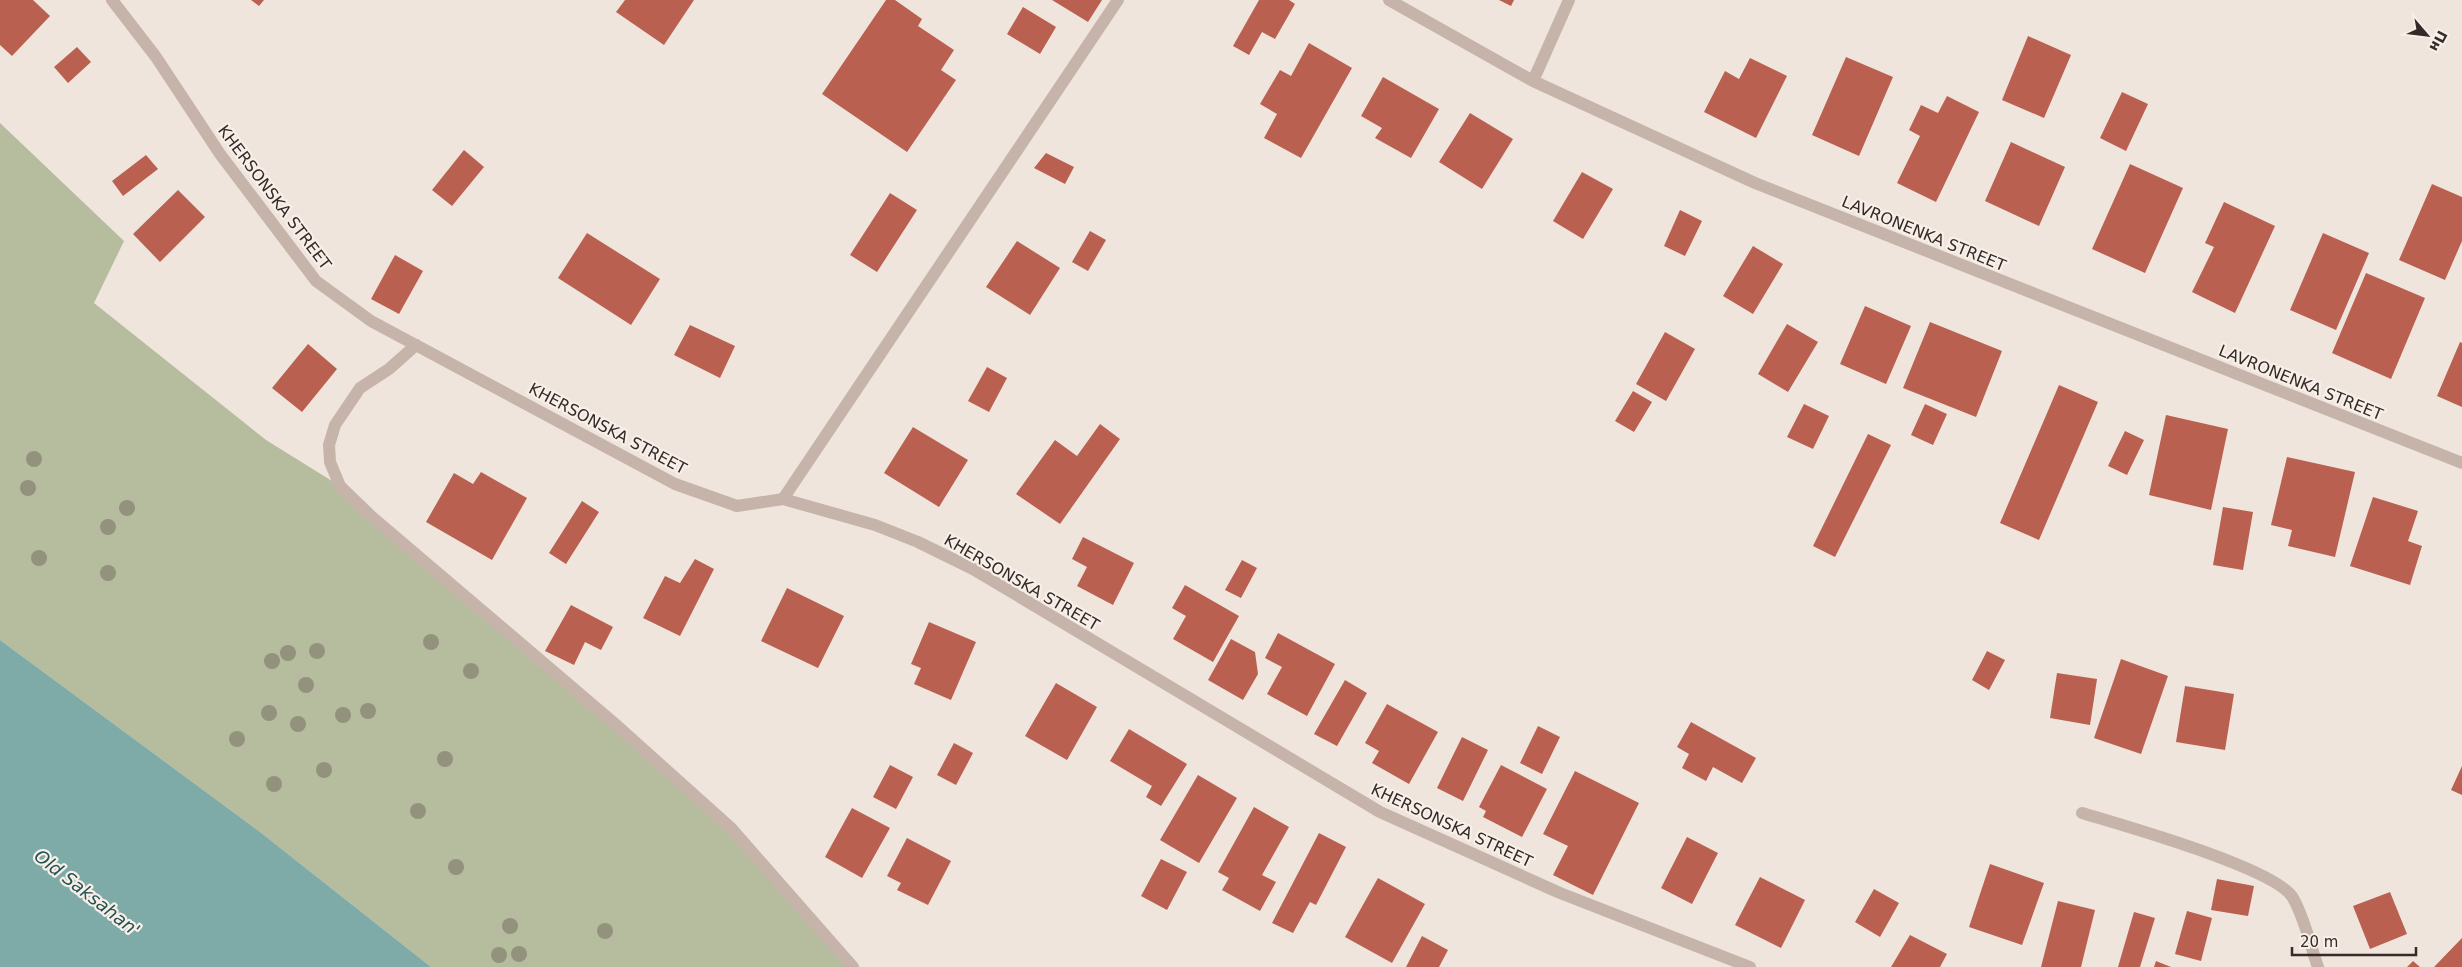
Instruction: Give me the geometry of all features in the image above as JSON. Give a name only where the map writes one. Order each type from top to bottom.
[{"type":"street","name":"KHERSONSKA STREET","points":[[112,0],[156,57],[220,154],[316,281],[371,321],[675,484],[737,506],[783,498],[875,525],[918,542],[973,569],[1380,812],[1560,893],[1750,967]]},
{"type":"street","points":[[783,498],[1118,0]]},
{"type":"street","name":"LAVRONENKA STREET","points":[[1389,0],[1533,81],[1755,183],[2462,463]]},
{"type":"street","points":[[1533,81],[1569,0]]},
{"type":"street","points":[[416,345],[389,369],[360,388],[334,425],[329,445],[330,462],[340,486],[371,516],[614,723],[731,828],[853,967]]},
{"type":"street","points":[[2082,813],[2200,850],[2270,880],[2293,897],[2318,967]]},
{"type":"green space","points":[[0,123],[124,241],[94,303],[266,440],[340,486],[731,828],[853,967],[431,967],[260,832],[0,640]]},
{"type":"water","name":"Old Saksahan'","points":[[0,640],[260,832],[431,967],[0,967]]},
{"type":"building","points":[[0,0],[33,0],[50,16],[12,56],[0,45]]},
{"type":"building","points":[[251,0],[264,0],[259,6]]},
{"type":"building","points":[[625,0],[694,0],[664,45],[616,12]]},
{"type":"building","points":[[886,0],[895,0],[922,19],[918,26],[954,50],[941,70],[956,80],[907,152],[822,94]]},
{"type":"building","points":[[1052,0],[1102,0],[1088,22]]},
{"type":"building","points":[[1259,0],[1289,0],[1295,4],[1275,39],[1262,32],[1249,55],[1233,46]]},
{"type":"building","points":[[1499,0],[1514,0],[1511,6]]},
{"type":"building","points":[[1023,7],[1056,27],[1040,54],[1007,34]]},
{"type":"building","points":[[2028,36],[2071,55],[2044,118],[2002,100]]},
{"type":"building","points":[[1309,43],[1352,68],[1301,158],[1264,138],[1277,114],[1260,104],[1280,70],[1291,76]]},
{"type":"building","points":[[77,47],[91,62],[68,83],[54,67]]},
{"type":"building","points":[[1846,57],[1893,77],[1859,156],[1812,135]]},
{"type":"building","points":[[1750,58],[1787,76],[1756,138],[1704,112],[1725,71],[1739,79]]},
{"type":"building","points":[[1383,77],[1439,109],[1411,158],[1375,138],[1382,128],[1361,116]]},
{"type":"building","points":[[2122,92],[2148,104],[2126,151],[2100,138]]},
{"type":"building","points":[[1947,96],[1979,112],[1936,202],[1897,183],[1920,136],[1909,130],[1921,105],[1938,113]]},
{"type":"building","points":[[1470,113],[1513,139],[1482,189],[1439,162]]},
{"type":"building","points":[[2011,142],[2065,167],[2039,226],[1985,201]]},
{"type":"building","points":[[464,150],[484,167],[452,206],[432,190]]},
{"type":"building","points":[[1046,153],[1074,167],[1065,184],[1034,168]]},
{"type":"building","points":[[146,155],[158,169],[123,196],[112,181]]},
{"type":"building","points":[[2130,164],[2183,188],[2145,273],[2092,249]]},
{"type":"building","points":[[1582,172],[1613,189],[1583,239],[1553,221]]},
{"type":"building","points":[[2432,184],[2462,197],[2462,241],[2445,280],[2399,260]]},
{"type":"building","points":[[178,190],[205,217],[160,262],[133,234]]},
{"type":"building","points":[[890,193],[917,210],[877,272],[850,255]]},
{"type":"building","points":[[2224,202],[2275,226],[2235,313],[2192,292],[2214,247],[2205,243]]},
{"type":"building","points":[[1680,210],[1702,221],[1685,256],[1664,246]]},
{"type":"building","points":[[1090,231],[1106,240],[1088,271],[1072,262]]},
{"type":"building","points":[[587,233],[660,279],[631,325],[558,278]]},
{"type":"building","points":[[2323,233],[2369,253],[2336,330],[2290,310]]},
{"type":"building","points":[[1017,241],[1060,268],[1030,315],[986,287]]},
{"type":"building","points":[[1753,246],[1783,264],[1753,314],[1723,296]]},
{"type":"building","points":[[395,255],[423,271],[399,314],[371,299]]},
{"type":"building","points":[[2366,273],[2425,298],[2391,379],[2332,353]]},
{"type":"building","points":[[1865,306],[1911,326],[1886,384],[1840,364]]},
{"type":"building","points":[[1930,322],[2002,351],[1976,417],[1903,388]]},
{"type":"building","points":[[1787,324],[1818,342],[1788,392],[1758,374]]},
{"type":"building","points":[[690,325],[735,346],[720,378],[674,355]]},
{"type":"building","points":[[1665,332],[1695,349],[1666,401],[1636,384]]},
{"type":"building","points":[[2460,342],[2462,343],[2462,407],[2437,396]]},
{"type":"building","points":[[308,344],[337,369],[302,412],[272,388]]},
{"type":"building","points":[[987,367],[1007,378],[989,412],[968,401]]},
{"type":"building","points":[[2059,385],[2098,402],[2039,540],[2000,523]]},
{"type":"building","points":[[1633,391],[1652,402],[1634,432],[1615,421]]},
{"type":"building","points":[[1804,404],[1829,416],[1813,449],[1787,437]]},
{"type":"building","points":[[1925,404],[1947,414],[1933,445],[1911,435]]},
{"type":"building","points":[[2166,415],[2228,429],[2211,510],[2149,495]]},
{"type":"building","points":[[1100,424],[1120,439],[1060,524],[1016,494],[1055,440],[1077,456]]},
{"type":"building","points":[[913,427],[968,460],[939,507],[884,473]]},
{"type":"building","points":[[2125,431],[2144,440],[2127,475],[2108,466]]},
{"type":"building","points":[[1868,434],[1891,445],[1835,557],[1813,546]]},
{"type":"building","points":[[2287,457],[2355,472],[2335,557],[2288,546],[2292,530],[2271,525]]},
{"type":"building","points":[[481,472],[527,498],[492,560],[426,522],[454,473],[473,484]]},
{"type":"building","points":[[2373,497],[2418,511],[2408,541],[2422,546],[2410,585],[2350,566]]},
{"type":"building","points":[[582,501],[599,512],[566,564],[549,553]]},
{"type":"building","points":[[2223,507],[2253,512],[2243,570],[2213,565]]},
{"type":"building","points":[[1083,537],[1134,563],[1113,605],[1077,586],[1087,567],[1072,559]]},
{"type":"building","points":[[695,559],[714,569],[680,636],[643,618],[665,576],[680,583]]},
{"type":"building","points":[[1242,560],[1257,568],[1241,598],[1225,590]]},
{"type":"building","points":[[1185,585],[1239,616],[1213,662],[1173,639],[1186,616],[1172,608]]},
{"type":"building","points":[[787,588],[844,616],[818,668],[761,641]]},
{"type":"building","points":[[571,605],[613,627],[601,650],[585,642],[574,665],[545,651]]},
{"type":"building","points":[[929,622],[976,642],[951,700],[914,684],[921,668],[911,664]]},
{"type":"building","points":[[1278,633],[1335,664],[1307,716],[1267,694],[1282,667],[1265,658]]},
{"type":"building","points":[[1231,639],[1255,652],[1258,674],[1243,700],[1208,680]]},
{"type":"building","points":[[1987,651],[2005,660],[1989,690],[1972,680]]},
{"type":"building","points":[[2121,659],[2168,676],[2141,754],[2094,738]]},
{"type":"building","points":[[2057,673],[2097,679],[2090,725],[2050,718]]},
{"type":"building","points":[[1345,680],[1367,693],[1337,746],[1314,734]]},
{"type":"building","points":[[1056,683],[1097,707],[1067,760],[1025,736]]},
{"type":"building","points":[[2185,686],[2234,694],[2225,750],[2176,742]]},
{"type":"building","points":[[1387,704],[1438,732],[1409,784],[1372,763],[1379,751],[1365,743]]},
{"type":"building","points":[[1691,722],[1756,758],[1742,783],[1713,767],[1706,781],[1682,768],[1689,754],[1677,747]]},
{"type":"building","points":[[1538,726],[1560,737],[1542,774],[1520,763]]},
{"type":"building","points":[[1129,729],[1187,764],[1161,806],[1146,797],[1152,786],[1110,761]]},
{"type":"building","points":[[1462,737],[1488,750],[1463,801],[1437,788]]},
{"type":"building","points":[[954,743],[973,753],[956,785],[937,775]]},
{"type":"building","points":[[890,765],[913,777],[896,809],[873,797]]},
{"type":"building","points":[[1501,765],[1547,789],[1522,837],[1483,817],[1486,811],[1479,807]]},
{"type":"building","points":[[2462,766],[2462,795],[2451,790]]},
{"type":"building","points":[[1575,771],[1639,803],[1593,895],[1553,875],[1568,846],[1543,834]]},
{"type":"building","points":[[1198,775],[1237,798],[1199,863],[1160,840]]},
{"type":"building","points":[[1254,807],[1289,827],[1262,875],[1276,882],[1260,911],[1222,890],[1229,878],[1218,872]]},
{"type":"building","points":[[852,808],[890,828],[862,878],[825,857]]},
{"type":"building","points":[[1319,833],[1346,847],[1316,905],[1310,902],[1293,933],[1272,923]]},
{"type":"building","points":[[1687,837],[1718,853],[1692,904],[1661,888]]},
{"type":"building","points":[[907,838],[951,861],[928,905],[897,890],[901,883],[887,876]]},
{"type":"building","points":[[1161,859],[1187,872],[1167,910],[1141,896]]},
{"type":"building","points":[[1990,864],[2044,883],[2022,945],[1969,927]]},
{"type":"building","points":[[1760,877],[1805,900],[1781,948],[1735,925]]},
{"type":"building","points":[[1378,878],[1425,904],[1392,963],[1345,937]]},
{"type":"building","points":[[2217,879],[2254,886],[2248,916],[2211,910]]},
{"type":"building","points":[[1874,889],[1899,903],[1880,937],[1855,922]]},
{"type":"building","points":[[2390,892],[2407,934],[2370,949],[2353,906]]},
{"type":"building","points":[[2058,901],[2095,910],[2081,967],[2041,967]]},
{"type":"building","points":[[2187,911],[2212,918],[2201,961],[2175,954]]},
{"type":"building","points":[[2134,912],[2155,918],[2140,967],[2118,967]]},
{"type":"building","points":[[1910,935],[1947,954],[1940,967],[1891,967]]},
{"type":"building","points":[[1422,936],[1448,950],[1439,967],[1406,967]]},
{"type":"building","points":[[2462,938],[2462,967],[2434,967]]},
{"type":"building","points":[[2156,961],[2171,967],[2154,967]]},
{"type":"building","points":[[2413,961],[2420,967],[2407,967]]}]
